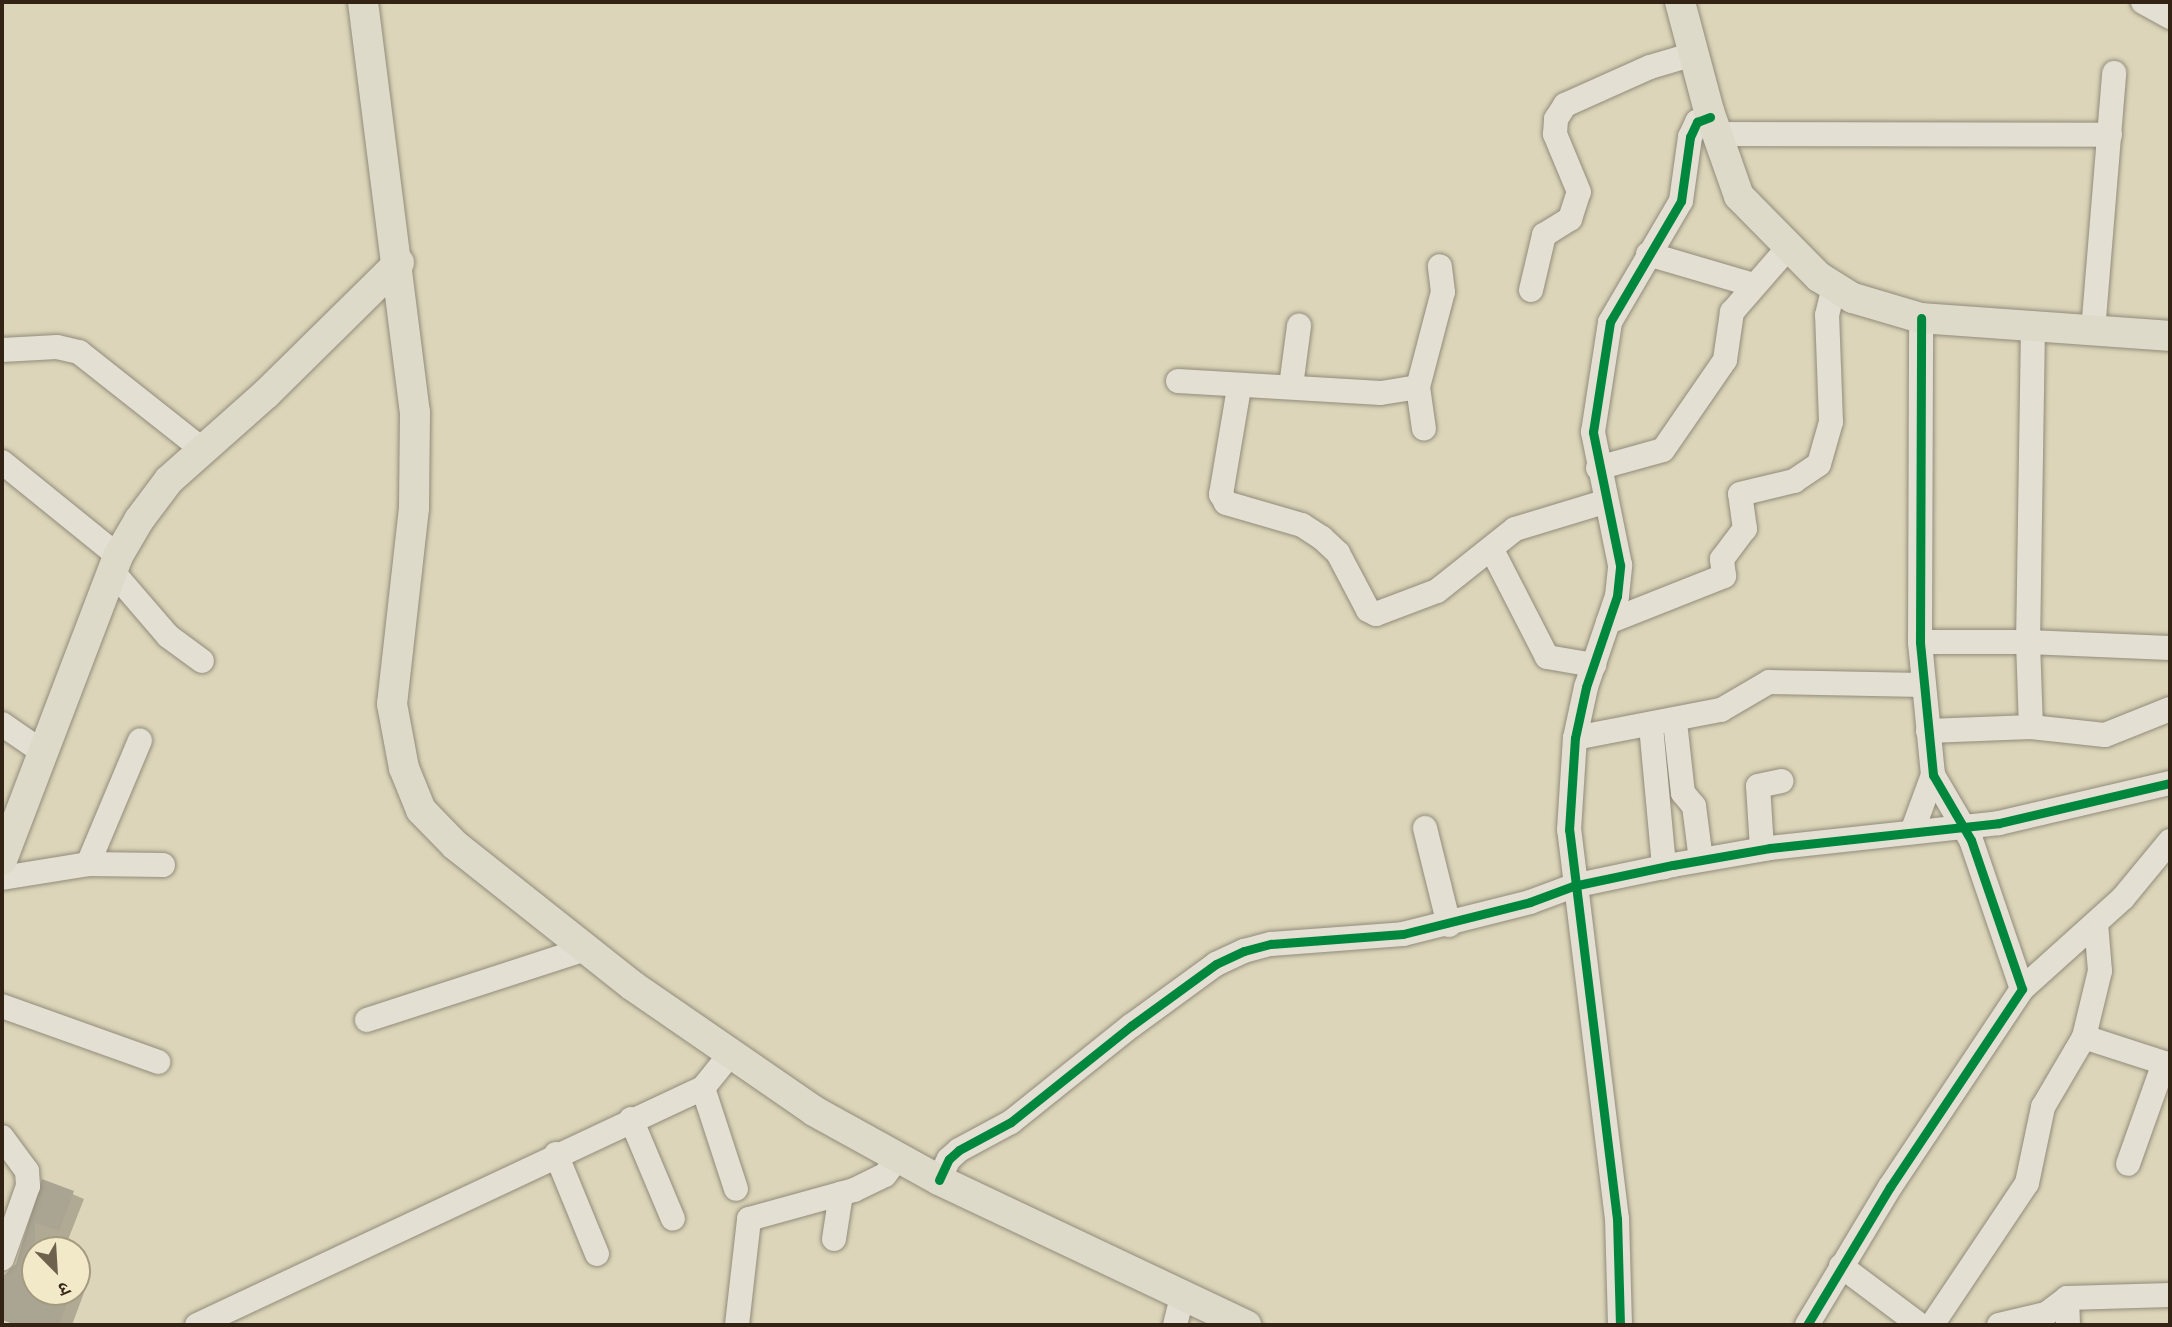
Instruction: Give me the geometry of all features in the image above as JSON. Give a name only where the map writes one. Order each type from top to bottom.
[{"type":"main road","points":[[363,2],[399,263],[415,412],[414,508],[392,704],[404,768],[421,810],[455,845],[584,949],[814,1111],[939,1180],[1246,1325]]},
{"type":"main road","points":[[1680,2],[1713,125],[1739,196],[1787,249],[1834,286],[1853,298],[1921,318],[2170,336]]},
{"type":"main road","points":[[2,860],[116,564],[169,480],[266,394],[399,263]]},
{"type":"street","points":[[2143,2],[2170,17]]},
{"type":"street","points":[[1531,290],[1544,235],[1570,219],[1579,191],[1555,134],[1556,119],[1565,105],[1650,67],[1693,54]]},
{"type":"street","points":[[2093,331],[2114,73]]},
{"type":"street","points":[[1620,1325],[1617,1219],[1573,886],[1570,782],[1575,738],[1608,622],[1620,565],[1604,502],[1593,432],[1610,322],[1681,201],[1690,137],[1697,122],[1713,125],[2109,135]]},
{"type":"street","points":[[1598,468],[1663,450],[1725,360],[1732,312],[1787,249]]},
{"type":"street","points":[[1648,254],[1753,285]]},
{"type":"street","points":[[1424,429],[1418,387],[1443,292],[1440,266]]},
{"type":"street","points":[[1608,622],[1724,576],[1722,559],[1745,529],[1741,494],[1794,481],[1819,464],[1831,422],[1828,315],[1834,286]]},
{"type":"street","points":[[1921,318],[1920,642],[1933,775],[1971,840],[2022,989]]},
{"type":"street","points":[[1291,386],[1299,326]]},
{"type":"street","points":[[2031,727],[2028,642],[2034,327]]},
{"type":"street","points":[[2,350],[57,347],[79,352],[202,449]]},
{"type":"street","points":[[1178,381],[1239,388],[1291,386],[1381,393],[1418,387]]},
{"type":"street","points":[[1239,388],[1221,494],[1226,503],[1302,525],[1322,538],[1338,553],[1368,610],[1376,614],[1437,591],[1492,550],[1515,529],[1604,502]]},
{"type":"street","points":[[2,462],[116,564],[169,636],[202,661]]},
{"type":"street","points":[[1492,550],[1547,657],[1594,665]]},
{"type":"street","points":[[1920,642],[2028,642],[2170,648]]},
{"type":"street","points":[[1575,738],[1663,724],[1721,710],[1769,681],[1923,685]]},
{"type":"street","points":[[1928,731],[2031,727],[2105,735],[2170,709]]},
{"type":"street","points":[[2,724],[44,752]]},
{"type":"street","points":[[1663,724],[1683,793],[1694,806],[1701,860]]},
{"type":"street","points":[[1663,724],[1664,867]]},
{"type":"street","points":[[88,864],[140,740]]},
{"type":"street","points":[[1912,832],[1933,775]]},
{"type":"street","points":[[1762,849],[1758,786],[1781,780]]},
{"type":"street","points":[[939,1180],[949,1158],[1011,1122],[1079,1063],[1216,964],[1271,944],[1358,939],[1449,925],[1573,886],[1664,867],[1762,849],[1962,827],[2058,811],[2170,783]]},
{"type":"street","points":[[1425,828],[1449,925]]},
{"type":"street","points":[[1807,1325],[1841,1266],[2022,989],[2096,923],[2169,847]]},
{"type":"street","points":[[2,878],[88,864],[163,864]]},
{"type":"street","points":[[1932,1325],[2027,1183],[2043,1107],[2084,1037],[2100,971],[2096,923]]},
{"type":"street","points":[[367,1020],[584,949]]},
{"type":"street","points":[[2,1006],[158,1062]]},
{"type":"street","points":[[2084,1037],[2168,1058],[2128,1164]]},
{"type":"street","points":[[197,1325],[556,1154],[703,1088],[732,1052]]},
{"type":"street","points":[[703,1088],[736,1189]]},
{"type":"street","points":[[631,1119],[673,1219]]},
{"type":"street","points":[[2,1137],[27,1171],[27,1186],[2,1259]]},
{"type":"street","points":[[556,1154],[597,1254]]},
{"type":"street","points":[[737,1325],[749,1219],[841,1194],[885,1175],[899,1156]]},
{"type":"street","points":[[834,1239],[841,1194]]},
{"type":"street","points":[[1841,1266],[1920,1325]]},
{"type":"street","points":[[1175,1325],[1183,1294]]},
{"type":"street","points":[[1999,1325],[2046,1314],[2067,1298],[2170,1295]]},
{"type":"street","points":[[2067,1298],[2068,1325]]},
{"type":"building","points":[[42,1179],[74,1191],[59,1231],[35,1223],[35,1236],[25,1236]]},
{"type":"building","points":[[21,1248],[21,1306],[66,1306],[59,1325],[18,1325],[2,1319],[2,1277],[16,1264]]},
{"type":"cycle path","points":[[1620,1325],[1617,1219],[1569,830],[1575,738],[1586,687],[1617,596],[1620,565],[1593,432],[1610,322],[1681,201],[1690,137],[1697,122],[1710,117]]},
{"type":"cycle path","points":[[1807,1325],[1890,1187],[2022,989],[1971,840],[1933,775],[1920,642],[1921,318]]},
{"type":"cycle path","points":[[939,1180],[949,1159],[959,1150],[1011,1122],[1131,1026],[1216,964],[1244,951],[1271,944],[1403,934],[1530,902],[1573,886],[1673,865],[1770,848],[1999,823],[2170,783]]}]
